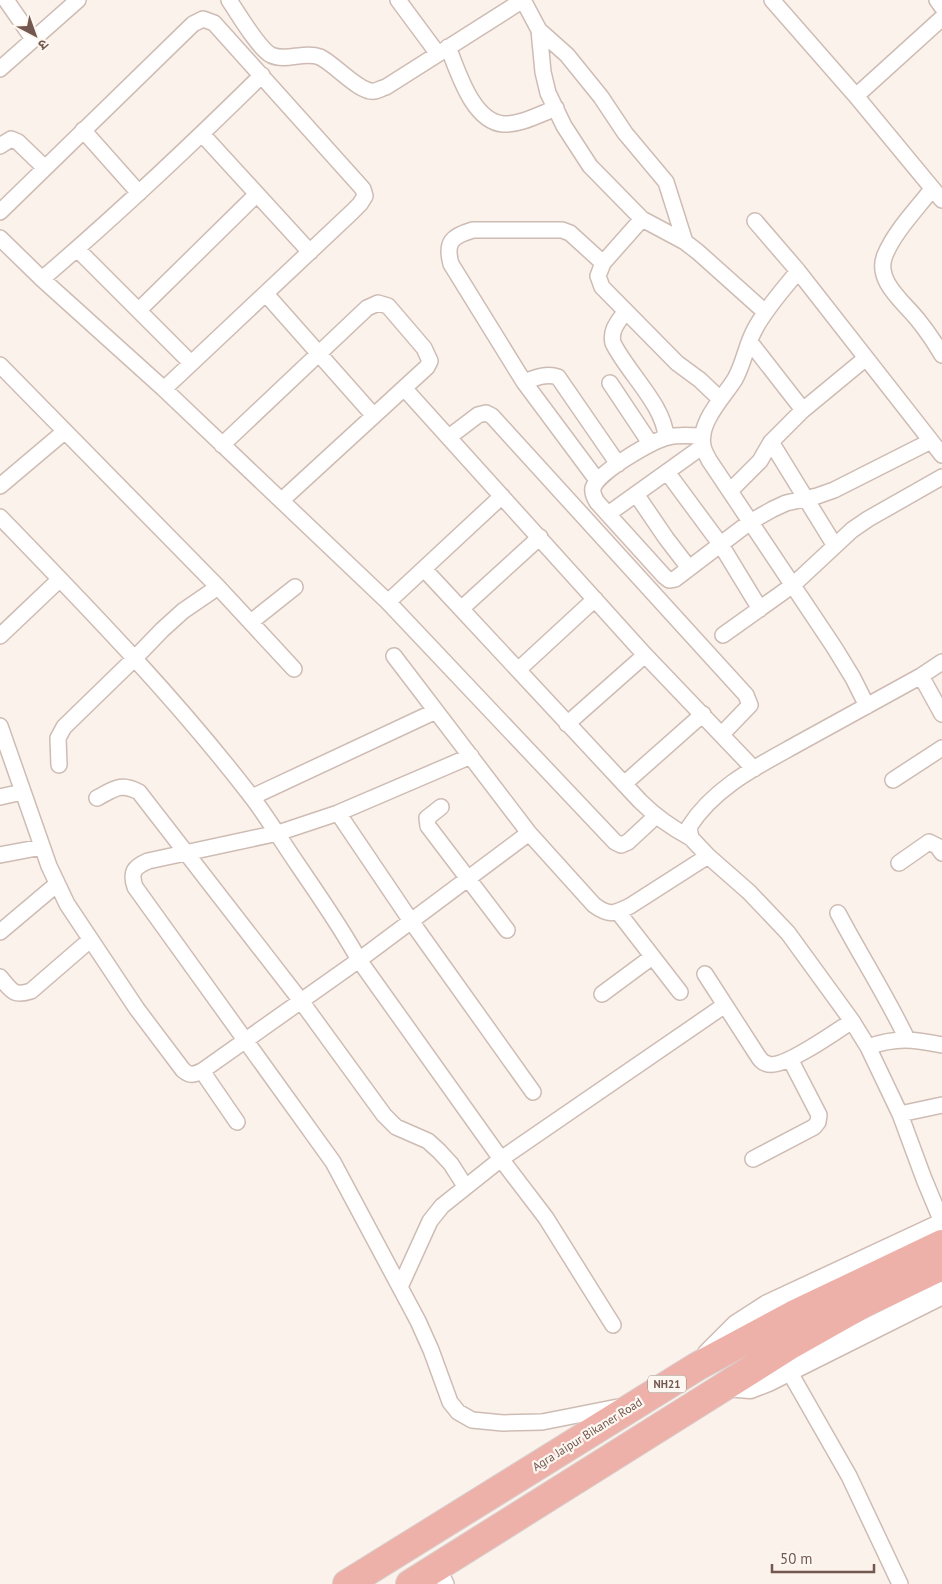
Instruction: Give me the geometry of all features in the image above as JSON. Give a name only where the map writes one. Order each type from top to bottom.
[{"type":"highway","name":"Agra Jaipur Bikaner Road","points":[[347,1584],[698,1366],[793,1315],[942,1244]]},
{"type":"highway","name":"NH21","points":[[429,1578],[792,1344],[861,1305],[942,1266]]},
{"type":"street","points":[[6,0],[33,39]]},
{"type":"street","points":[[0,69],[78,0]]},
{"type":"street","points":[[229,0],[262,48],[270,55],[280,57],[312,54],[323,59],[364,90],[374,92],[386,87],[523,0],[539,30],[548,93],[564,126],[590,166],[642,219],[685,242],[764,312]]},
{"type":"street","points":[[398,0],[443,51],[464,88],[479,110],[490,120],[503,124],[518,122],[556,108]]},
{"type":"street","points":[[772,0],[856,96],[937,195],[896,235],[882,265],[890,288],[919,321],[942,355]]},
{"type":"street","points":[[936,0],[942,7]]},
{"type":"street","points":[[856,96],[942,18]]},
{"type":"street","points":[[0,212],[193,24],[203,19],[214,23],[363,188],[364,196],[360,204],[164,389]]},
{"type":"street","points":[[539,30],[556,44],[576,65],[601,97],[624,133],[666,182],[685,242]]},
{"type":"street","points":[[42,279],[139,193],[262,75]]},
{"type":"street","points":[[83,130],[139,193]]},
{"type":"street","points":[[202,134],[310,252]]},
{"type":"street","points":[[0,146],[11,139],[18,142],[44,168]]},
{"type":"street","points":[[139,310],[257,194]]},
{"type":"street","points":[[642,219],[603,263],[598,276],[602,287],[677,363],[700,380],[720,399]]},
{"type":"street","points":[[756,221],[798,271],[942,455]]},
{"type":"street","points":[[597,480],[524,382],[451,264],[448,252],[449,244],[454,238],[464,232],[473,230],[562,230],[570,233],[603,263]]},
{"type":"street","points":[[0,238],[42,279],[164,389],[388,602],[615,842],[620,845],[628,842],[656,816]]},
{"type":"street","points":[[77,249],[191,363]]},
{"type":"street","points":[[798,271],[764,312],[754,331],[735,380],[720,399],[706,425],[703,441],[709,460],[845,663],[867,706]]},
{"type":"street","points":[[266,294],[374,416]]},
{"type":"street","points":[[222,445],[367,308],[378,303],[388,306],[424,348],[430,361],[427,367],[282,500]]},
{"type":"street","points":[[625,312],[613,329],[611,336],[659,413],[665,427],[666,437]]},
{"type":"street","points":[[750,342],[803,410]]},
{"type":"street","points":[[730,492],[760,461],[771,442],[803,410],[866,358]]},
{"type":"street","points":[[0,365],[218,586],[294,669]]},
{"type":"street","points":[[524,382],[551,375],[558,377],[618,464]]},
{"type":"street","points":[[610,382],[650,443]]},
{"type":"street","points":[[404,388],[645,655],[754,769]]},
{"type":"street","points":[[448,437],[478,415],[486,413],[492,416],[746,695],[750,706],[722,734]]},
{"type":"street","points":[[0,486],[64,432]]},
{"type":"street","points":[[703,441],[675,435],[650,443],[618,464],[597,480],[593,486],[592,493],[596,502],[669,580],[675,579],[750,522],[773,509],[834,490],[931,441]]},
{"type":"street","points":[[608,514],[666,472],[703,441]]},
{"type":"street","points":[[771,442],[835,546]]},
{"type":"street","points":[[666,472],[721,545],[760,609]]},
{"type":"street","points":[[723,635],[793,585],[835,546],[868,519],[942,477]]},
{"type":"street","points":[[636,494],[669,542],[690,568]]},
{"type":"street","points":[[388,602],[502,496]]},
{"type":"street","points":[[0,517],[136,658],[214,749],[252,797],[340,926],[359,960],[501,1159],[546,1218],[613,1325]]},
{"type":"street","points":[[461,609],[540,538]]},
{"type":"street","points":[[424,569],[624,784],[656,816],[673,829],[691,838],[708,856],[749,892],[788,933],[852,1021],[868,1047],[900,1114],[942,1224],[768,1306],[737,1326],[698,1366]]},
{"type":"street","points":[[0,636],[60,579]]},
{"type":"street","points":[[59,765],[58,738],[64,727],[176,617],[218,586]]},
{"type":"street","points":[[252,622],[295,587]]},
{"type":"street","points":[[518,670],[596,599]]},
{"type":"street","points":[[567,724],[645,655]]},
{"type":"street","points":[[394,656],[529,833],[594,905],[609,913],[618,912],[708,856]]},
{"type":"street","points":[[691,838],[690,827],[698,813],[721,790],[754,769],[921,676],[942,662]]},
{"type":"street","points":[[921,676],[942,714]]},
{"type":"street","points":[[252,797],[436,711]]},
{"type":"street","points":[[624,784],[703,714]]},
{"type":"street","points":[[1,734],[42,847],[67,904],[137,1010],[183,1070],[194,1075],[359,960],[529,833]]},
{"type":"street","points":[[893,780],[942,748]]},
{"type":"street","points":[[471,756],[338,813],[278,833],[148,860],[139,865],[134,871],[132,878],[135,888],[333,1162],[400,1287],[428,1343],[450,1402],[458,1412],[472,1420],[503,1423],[542,1422],[634,1404]]},
{"type":"street","points":[[98,798],[120,787],[129,786],[139,792],[301,1001],[384,1115],[396,1127],[428,1141],[451,1164],[465,1186]]},
{"type":"street","points":[[0,797],[22,792]]},
{"type":"street","points":[[441,807],[427,818],[428,826],[506,930]]},
{"type":"street","points":[[338,813],[410,921],[533,1092]]},
{"type":"street","points":[[899,863],[929,842],[937,846],[942,853]]},
{"type":"street","points":[[0,855],[42,847]]},
{"type":"street","points":[[0,932],[57,884]]},
{"type":"street","points":[[618,912],[680,992]]},
{"type":"street","points":[[838,913],[855,946],[889,1002],[907,1039]]},
{"type":"street","points":[[0,977],[12,992],[21,994],[31,991],[90,940]]},
{"type":"street","points":[[602,994],[652,957]]},
{"type":"street","points":[[705,974],[762,1061],[769,1065],[790,1060],[852,1021]]},
{"type":"street","points":[[400,1287],[430,1221],[442,1206],[465,1186],[501,1159],[725,1005]]},
{"type":"street","points":[[868,1047],[885,1041],[907,1039],[942,1044]]},
{"type":"street","points":[[753,1159],[814,1127],[818,1122],[819,1115],[790,1060]]},
{"type":"street","points":[[202,1071],[237,1122]]},
{"type":"street","points":[[900,1114],[942,1105]]},
{"type":"street","points":[[726,1385],[750,1387],[789,1371],[942,1293]]},
{"type":"street","points":[[789,1371],[849,1476],[900,1584]]}]
